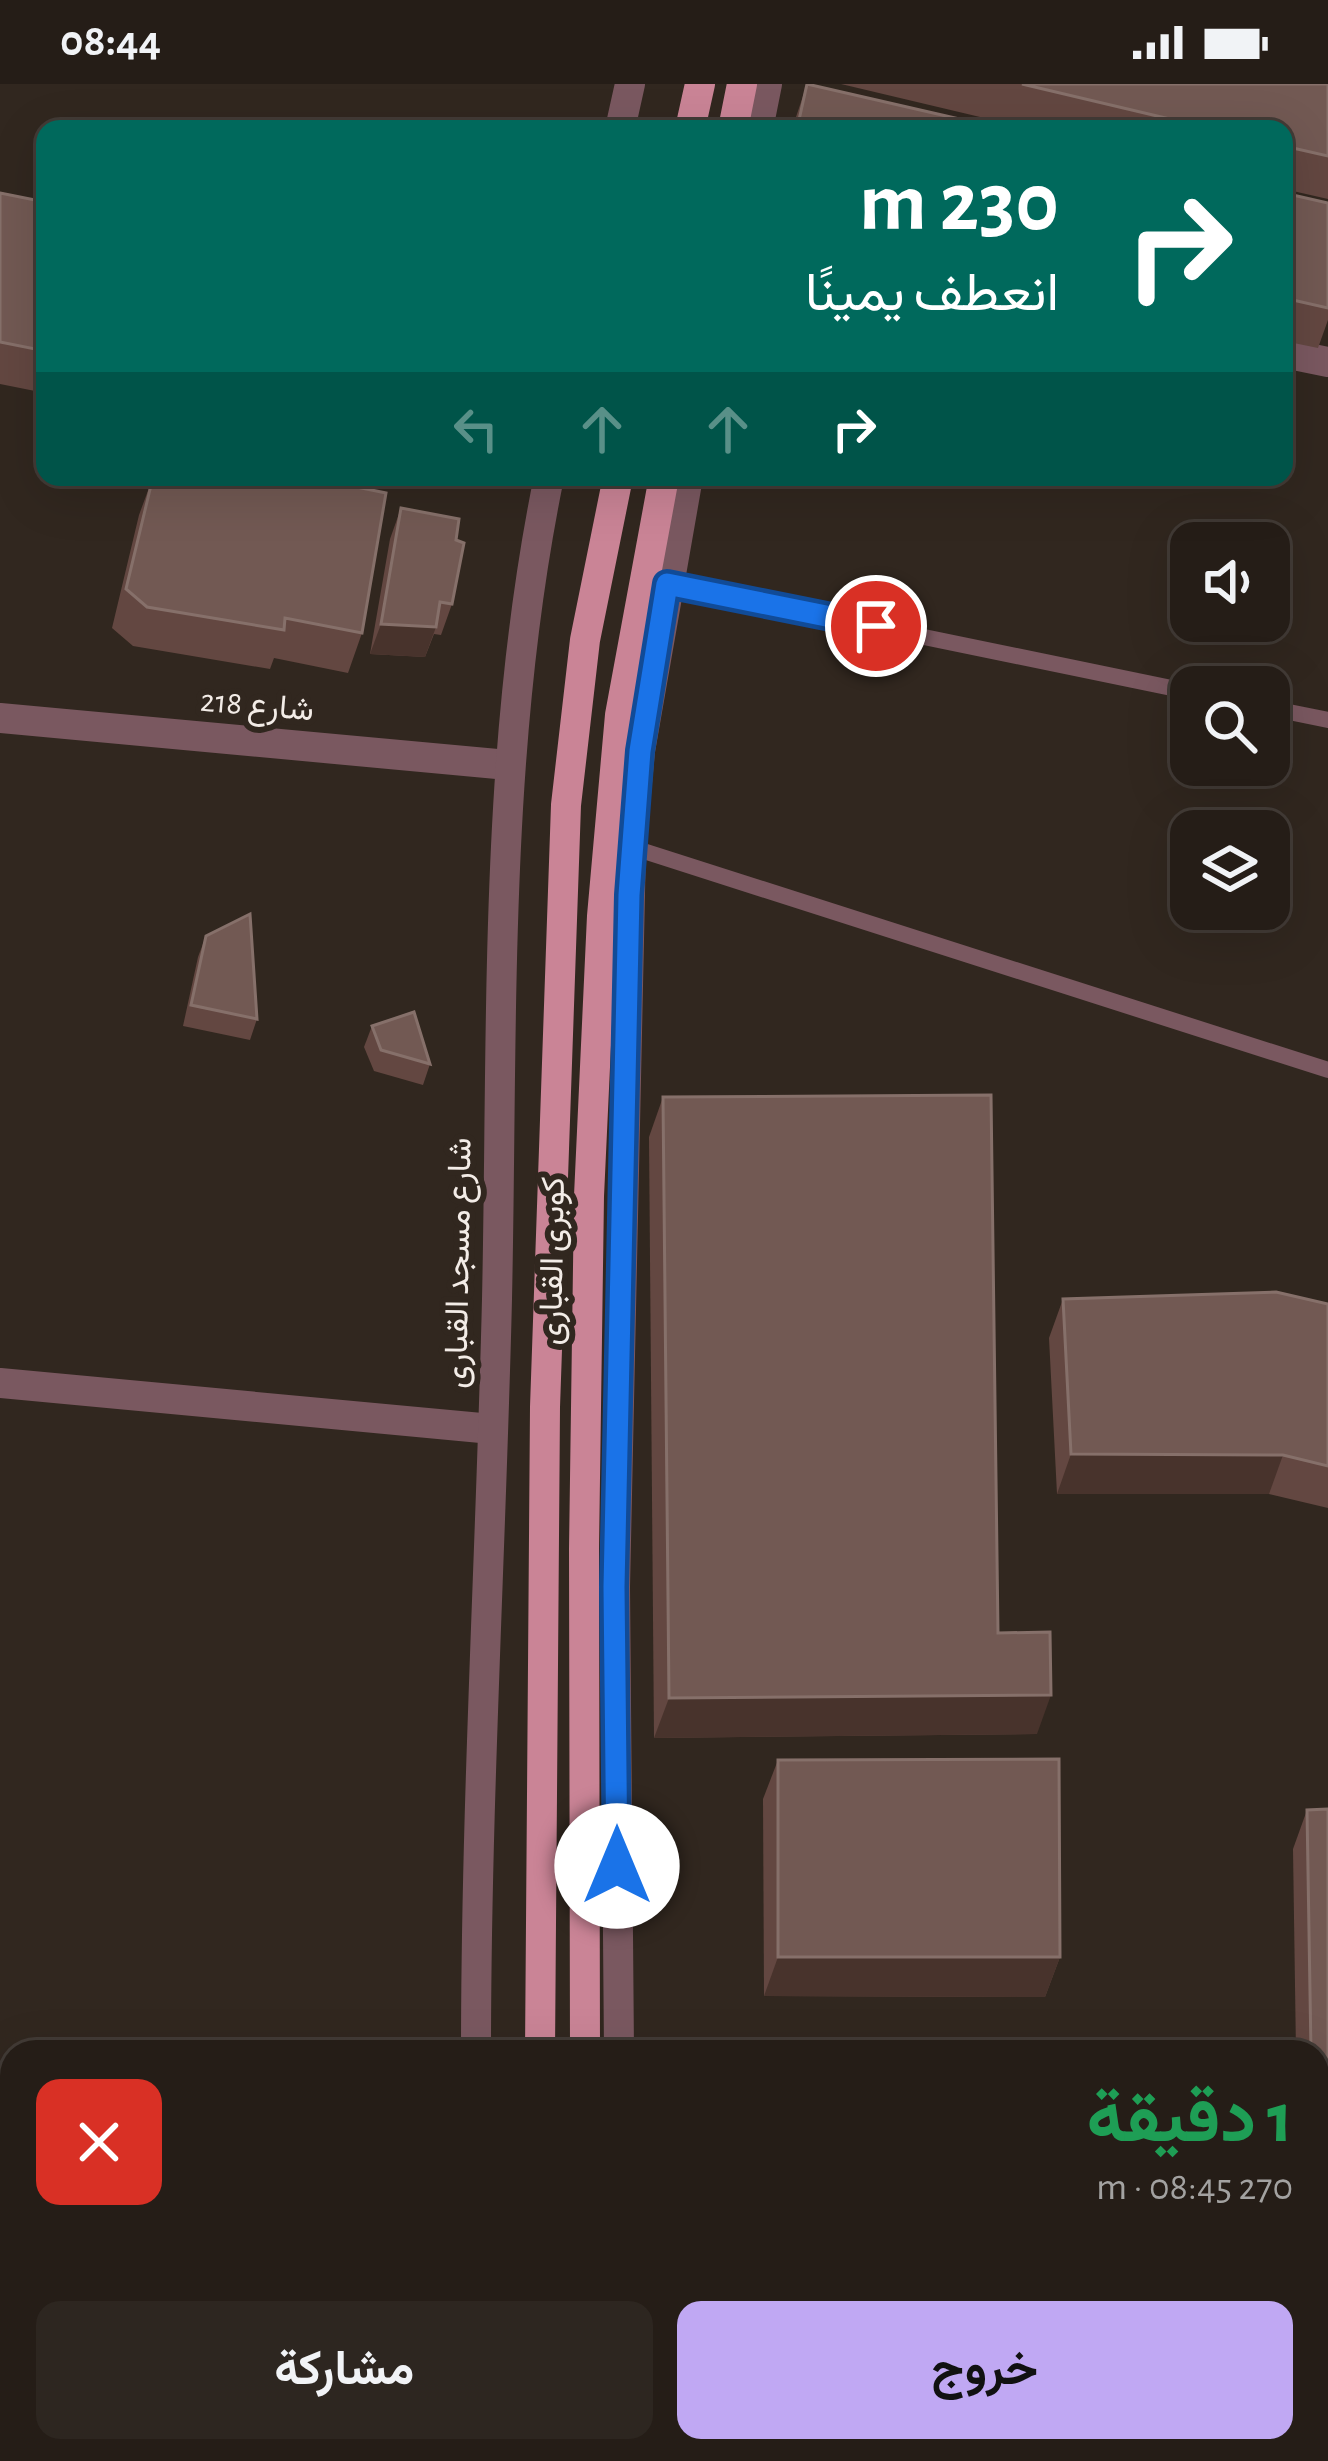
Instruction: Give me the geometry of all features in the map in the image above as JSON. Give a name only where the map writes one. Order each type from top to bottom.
[{"type":"main road","points":[[693,120],[700,84]]},
{"type":"main road","points":[[735,120],[742,84]]},
{"type":"main road","name":"كوبرى القبارى","points":[[539,2040],[545,1407],[566,805],[585,640],[617,486]]},
{"type":"main road","name":"كوبرى القبارى","points":[[585,2040],[589,1196],[602,916],[620,715],[662,486]]},
{"type":"street","points":[[622,120],[630,84]]},
{"type":"street","points":[[760,120],[767,84]]},
{"type":"street","points":[[1293,355],[1328,362]]},
{"type":"street","name":"شارع مسجد القبارى","points":[[476,2040],[492,1429],[496,1014],[508,765],[548,486]]},
{"type":"street","points":[[619,2040],[614,1587],[631,847],[640,751],[686,486]]},
{"type":"street","name":"شارع 218","points":[[0,718],[508,765]]},
{"type":"street","points":[[0,1383],[492,1429]]},
{"type":"lane","points":[[667,584],[1170,688]]},
{"type":"lane","points":[[1290,712],[1328,720]]},
{"type":"lane","points":[[631,847],[1328,1070]]},
{"type":"building","points":[[807,84],[964,120],[799,120]]},
{"type":"building","points":[[1022,84],[1328,84],[1328,156],[1293,148],[1293,120],[1174,120]]},
{"type":"building","points":[[0,193],[36,200],[36,349],[0,342]]},
{"type":"building","points":[[1293,195],[1328,203],[1328,308],[1293,300]]},
{"type":"building","points":[[151,486],[352,486],[386,493],[362,633],[285,618],[284,630],[147,607],[126,589]]},
{"type":"building","points":[[401,508],[459,519],[456,540],[464,543],[452,604],[440,602],[436,627],[381,624]]},
{"type":"building","points":[[250,914],[257,1019],[191,1005],[206,936]]},
{"type":"building","points":[[414,1012],[430,1064],[381,1050],[372,1026]]},
{"type":"building","points":[[991,1095],[998,1633],[1050,1632],[1051,1695],[669,1698],[663,1097]]},
{"type":"building","points":[[1276,1292],[1328,1304],[1328,1466],[1283,1455],[1071,1454],[1063,1299]]},
{"type":"building","points":[[1059,1759],[1060,1957],[778,1957],[778,1760]]},
{"type":"building","points":[[1328,1809],[1328,2040],[1311,2040],[1307,1810]]},
{"type":"route","points":[[617,1866],[614,1587],[629,895],[640,751],[667,584],[876,626]]}]
